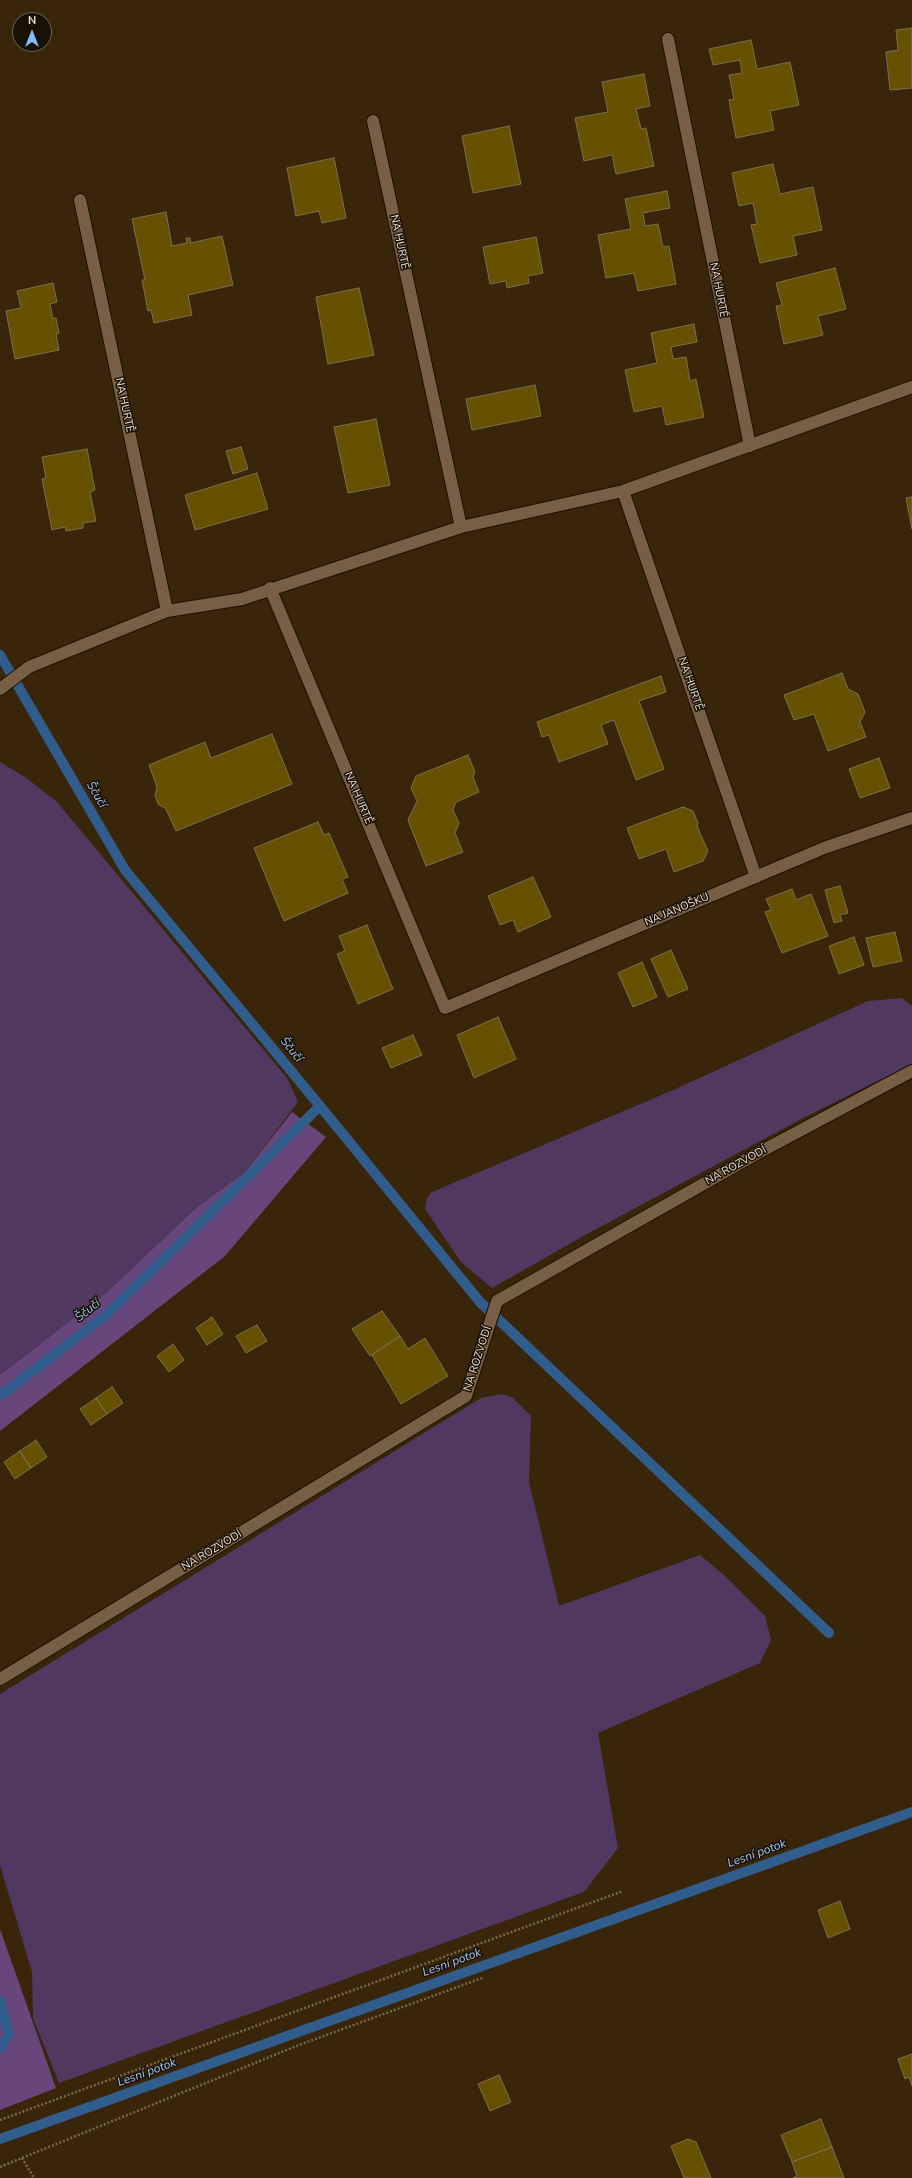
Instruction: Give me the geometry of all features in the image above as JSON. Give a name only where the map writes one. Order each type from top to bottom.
[{"type":"street","name":"NA HURTĚ","points":[[668,39],[750,446]]},
{"type":"street","name":"NA HURTĚ","points":[[373,121],[461,527]]},
{"type":"street","name":"NA HURTĚ","points":[[80,200],[167,611]]},
{"type":"street","points":[[0,689],[29,667],[167,611],[242,599],[270,588],[461,527],[623,491],[912,387]]},
{"type":"street","name":"NA HURTĚ","points":[[623,491],[756,877]]},
{"type":"street","name":"NA HURTĚ","points":[[270,588],[445,1008]]},
{"type":"street","name":"NA JANOŠKU","points":[[445,1008],[824,848],[912,818]]},
{"type":"street","name":"NA ROZVODÍ","points":[[0,1680],[466,1396],[497,1301],[758,1153],[912,1071]]},
{"type":"path","points":[[0,2120],[623,1891]]},
{"type":"path","points":[[0,2166],[299,2045],[482,1978]]},
{"type":"path","points":[[22,2158],[34,2178]]},
{"type":"shaded area","points":[[0,762],[25,777],[56,801],[287,1078],[298,1102],[245,1172],[196,1208],[105,1294],[0,1375]]},
{"type":"shaded area","points":[[902,998],[912,1006],[912,1064],[805,1117],[587,1234],[492,1288],[461,1262],[425,1209],[427,1198],[432,1192],[671,1091],[868,1001]]},
{"type":"shaded area","points":[[292,1112],[326,1137],[225,1256],[0,1431],[0,1375],[105,1294],[196,1208],[245,1172]]},
{"type":"shaded area","points":[[502,1394],[513,1398],[531,1416],[529,1482],[559,1606],[700,1555],[725,1576],[765,1616],[771,1640],[760,1663],[598,1733],[618,1848],[584,1892],[59,2083],[33,2018],[32,1972],[0,1865],[0,1694],[481,1398]]},
{"type":"shaded area","points":[[0,1929],[56,2088],[0,2110]]},
{"type":"building","points":[[912,28],[912,88],[890,90],[886,52],[898,50],[896,30]]},
{"type":"building","points":[[751,40],[757,69],[790,62],[799,105],[770,111],[774,130],[736,138],[729,100],[734,99],[729,75],[742,73],[740,60],[713,65],[709,49]]},
{"type":"building","points":[[644,74],[650,106],[636,109],[641,129],[646,128],[654,166],[616,174],[612,155],[584,161],[575,118],[608,112],[602,82]]},
{"type":"building","points":[[509,126],[521,184],[473,193],[462,136]]},
{"type":"building","points":[[334,158],[346,218],[322,223],[319,211],[296,216],[287,168]]},
{"type":"building","points":[[773,164],[780,194],[813,187],[822,230],[793,236],[797,255],[760,263],[751,225],[757,224],[753,203],[739,206],[732,173]]},
{"type":"building","points":[[667,191],[670,208],[643,213],[645,226],[658,224],[663,247],[669,246],[676,284],[638,291],[634,273],[606,278],[598,235],[631,229],[625,199]]},
{"type":"building","points":[[166,212],[172,246],[187,243],[186,238],[190,238],[191,243],[222,236],[233,285],[188,295],[192,315],[154,323],[151,310],[148,311],[142,280],[145,280],[132,219]]},
{"type":"building","points":[[536,237],[543,273],[528,276],[529,283],[507,288],[506,281],[490,284],[483,247]]},
{"type":"building","points":[[835,268],[846,309],[818,316],[823,335],[784,344],[776,306],[782,305],[776,283]]},
{"type":"building","points":[[53,283],[57,302],[50,304],[53,319],[56,318],[59,333],[56,334],[59,350],[15,359],[6,311],[21,308],[17,291]]},
{"type":"building","points":[[359,288],[374,355],[328,364],[316,297]]},
{"type":"building","points":[[694,324],[697,342],[671,347],[673,359],[686,357],[690,381],[696,379],[704,417],[666,425],[662,406],[634,412],[625,370],[657,363],[651,333]]},
{"type":"building","points":[[535,385],[541,416],[472,430],[466,399]]},
{"type":"building","points":[[376,419],[390,485],[348,493],[334,427]]},
{"type":"building","points":[[241,447],[248,469],[233,474],[226,451]]},
{"type":"building","points":[[87,449],[95,490],[90,492],[96,521],[83,523],[83,528],[66,531],[65,527],[52,530],[42,479],[46,478],[42,457]]},
{"type":"building","points":[[257,473],[268,509],[195,530],[185,495]]},
{"type":"building","points":[[912,497],[912,529],[906,498]]},
{"type":"building","points":[[842,673],[848,689],[858,694],[865,712],[860,722],[866,737],[828,751],[814,714],[794,720],[784,695]]},
{"type":"building","points":[[661,676],[666,692],[639,701],[664,769],[636,780],[614,720],[601,725],[608,744],[559,762],[549,735],[542,737],[537,722]]},
{"type":"building","points":[[272,734],[292,784],[176,831],[166,809],[158,804],[155,795],[157,787],[149,765],[205,742],[211,758]]},
{"type":"building","points":[[468,755],[475,772],[473,777],[479,792],[456,802],[453,810],[459,823],[455,833],[463,852],[426,866],[408,820],[417,801],[411,788],[416,776]]},
{"type":"building","points":[[879,758],[890,788],[860,798],[849,769]]},
{"type":"building","points":[[683,807],[693,811],[698,823],[697,826],[708,851],[703,861],[674,872],[666,849],[639,859],[627,828]]},
{"type":"building","points":[[318,822],[324,835],[329,833],[348,877],[342,879],[348,893],[284,921],[254,848]]},
{"type":"building","points":[[533,877],[551,917],[518,932],[513,920],[500,925],[488,896]]},
{"type":"building","points":[[840,886],[848,913],[840,915],[842,921],[834,923],[825,890]]},
{"type":"building","points":[[792,889],[796,900],[811,894],[828,936],[782,953],[765,912],[771,910],[766,899]]},
{"type":"building","points":[[367,925],[393,989],[358,1004],[337,954],[345,951],[339,936]]},
{"type":"building","points":[[895,932],[902,961],[873,967],[866,938]]},
{"type":"building","points":[[854,937],[864,965],[839,974],[829,946]]},
{"type":"building","points":[[671,950],[688,989],[668,997],[651,959]]},
{"type":"building","points":[[642,962],[657,997],[633,1007],[618,973]]},
{"type":"building","points":[[498,1017],[516,1059],[474,1078],[457,1035]]},
{"type":"building","points":[[413,1035],[422,1055],[391,1068],[382,1048]]},
{"type":"building","points":[[382,1311],[400,1336],[370,1356],[352,1329]]},
{"type":"building","points":[[212,1317],[223,1334],[207,1345],[196,1328]]},
{"type":"building","points":[[257,1325],[267,1341],[246,1353],[236,1336]]},
{"type":"building","points":[[400,1336],[408,1349],[425,1338],[448,1376],[401,1404],[372,1355]]},
{"type":"building","points":[[173,1344],[184,1360],[169,1372],[157,1356]]},
{"type":"building","points":[[112,1387],[123,1403],[107,1414],[96,1398]]},
{"type":"building","points":[[96,1398],[107,1414],[91,1425],[80,1409]]},
{"type":"building","points":[[36,1440],[47,1457],[31,1468],[20,1451]]},
{"type":"building","points":[[20,1451],[31,1468],[15,1479],[4,1462]]},
{"type":"building","points":[[840,1901],[850,1929],[828,1938],[818,1910]]},
{"type":"building","points":[[912,2054],[912,2086],[909,2077],[905,2079],[898,2059]]},
{"type":"building","points":[[499,2075],[511,2102],[490,2111],[478,2084]]},
{"type":"building","points":[[821,2119],[832,2147],[792,2162],[781,2135]]},
{"type":"building","points":[[688,2139],[696,2142],[711,2178],[684,2178],[671,2146]]},
{"type":"building","points":[[832,2147],[844,2178],[793,2178],[797,2176],[792,2162]]},
{"type":"waterway","name":"Ščučí","points":[[0,655],[125,870],[320,1106],[106,1315],[0,1396]]},
{"type":"waterway","points":[[320,1106],[480,1302],[829,1633]]},
{"type":"waterway","name":"Lesní potok","points":[[0,2139],[912,1812]]},
{"type":"waterway","name":"Ščučí","points":[[0,2001],[9,2035],[0,2048]]}]
